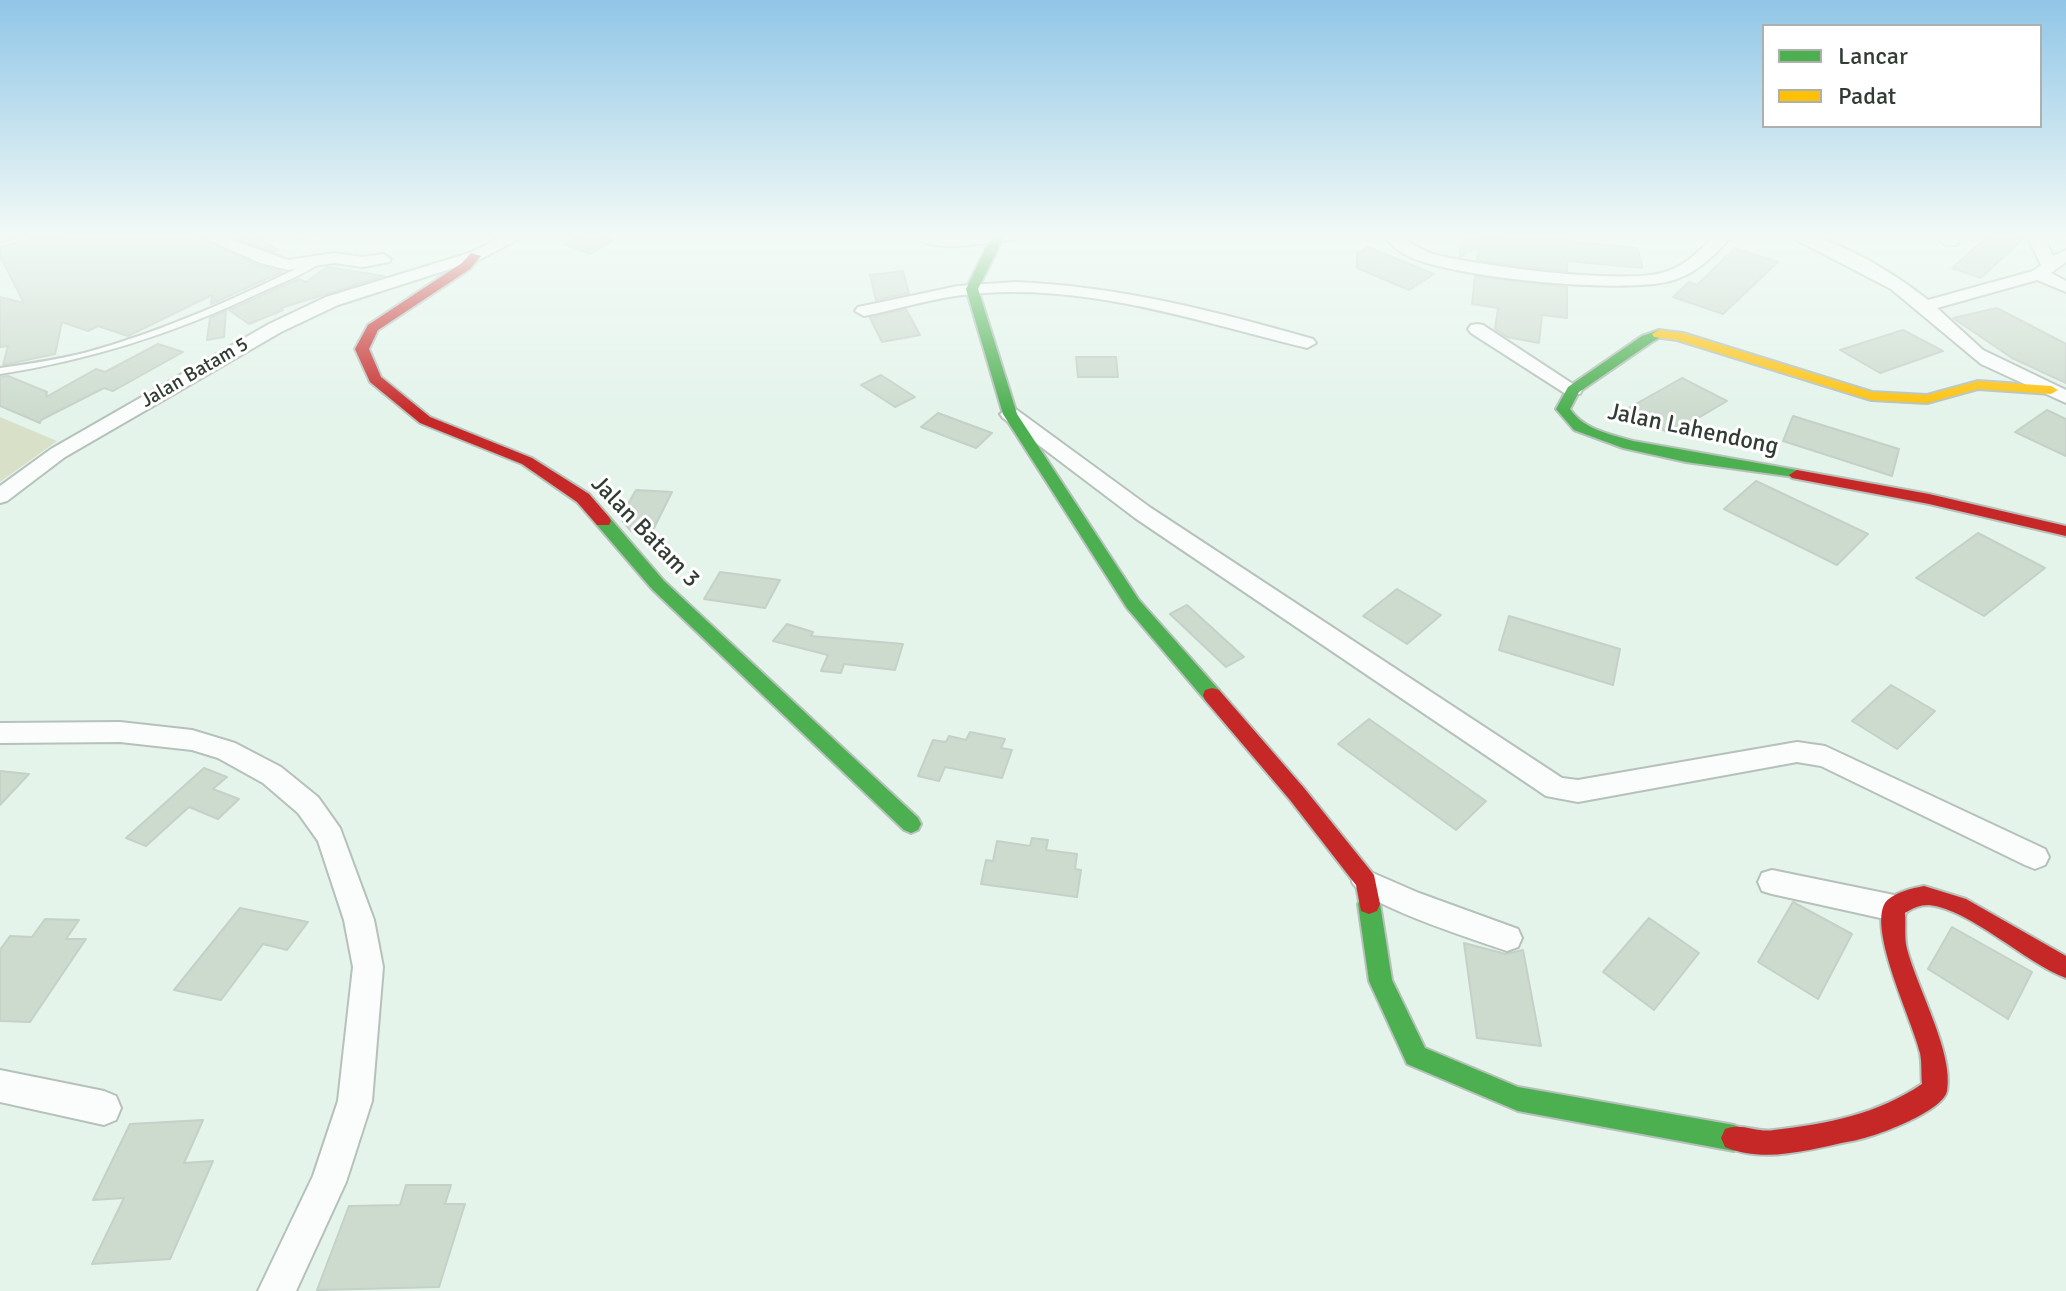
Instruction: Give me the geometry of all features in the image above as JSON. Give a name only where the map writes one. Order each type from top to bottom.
[{"type":"street","name":"Jalan Batam 5","points":[[0,496],[58,453],[275,328],[354,294]]},
{"type":"street","name":"Jalan Batam 3","points":[[424,294],[373,328],[366,337],[362,349],[370,374],[425,420],[527,461],[583,498],[658,585],[911,824]]},
{"type":"street","points":[[864,311],[946,294]]},
{"type":"street","points":[[974,294],[1010,414],[1133,604],[1297,794],[1366,882],[1409,902],[1507,938]]},
{"type":"street","points":[[1114,294],[1195,311],[1307,343]]},
{"type":"street","points":[[1907,294],[1925,306],[1974,352],[1995,365],[2058,393]]},
{"type":"street","points":[[1925,306],[1965,294]]},
{"type":"street","points":[[1477,329],[1573,390]]},
{"type":"street","name":"Jalan Lahendong","points":[[2058,393],[1978,385],[1927,399],[1871,396],[1678,336],[1660,334],[1647,339],[1573,390],[1563,409],[1568,418],[1610,440],[1929,499],[2066,531]]},
{"type":"street","points":[[1978,385],[1995,365]]},
{"type":"street","points":[[1010,414],[1143,513],[1556,788],[1578,791],[1797,752],[1825,756],[2035,857]]},
{"type":"street","points":[[0,733],[120,732],[192,740],[226,750],[284,785],[308,805],[330,836],[359,920],[368,967],[355,1101],[329,1182],[277,1291]]},
{"type":"street","points":[[1366,882],[1381,981],[1416,1056],[1518,1099],[1770,1144],[1867,1126],[1910,1107],[1935,1090],[1932,1054],[1895,947],[1894,908]]},
{"type":"street","points":[[1772,882],[1894,908],[1913,895],[1933,894],[2066,968]]},
{"type":"street","points":[[0,1086],[104,1108]]},
{"type":"lane","points":[[0,371],[85,356],[147,338],[250,294]]},
{"type":"green space","points":[[0,417],[57,441],[0,482]]},
{"type":"building","points":[[20,294],[233,294],[211,304],[212,295],[128,336],[98,326],[88,331],[62,322],[55,354],[3,365],[8,346],[0,347],[0,297],[24,303]]},
{"type":"building","points":[[265,294],[325,294],[281,308],[283,310],[249,324],[229,310]]},
{"type":"building","points":[[875,294],[903,294],[876,300]]},
{"type":"building","points":[[1473,294],[1567,294],[1567,318],[1542,315],[1539,343],[1507,337],[1495,329],[1498,308],[1472,304]]},
{"type":"building","points":[[1676,294],[1744,294],[1723,314],[1673,297]]},
{"type":"building","points":[[1997,308],[2066,344],[2066,383],[2012,358],[1953,318]]},
{"type":"building","points":[[906,309],[920,335],[882,342],[870,318]]},
{"type":"building","points":[[226,311],[224,337],[207,340],[210,318]]},
{"type":"building","points":[[1903,330],[1943,351],[1880,373],[1840,350]]},
{"type":"building","points":[[158,344],[183,352],[113,391],[104,388],[40,423],[0,406],[0,377],[8,376],[47,392],[46,397],[96,369],[105,372]]},
{"type":"building","points":[[1076,357],[1116,357],[1118,377],[1078,377]]},
{"type":"building","points":[[881,375],[915,397],[895,407],[861,385]]},
{"type":"building","points":[[1682,378],[1727,401],[1671,434],[1625,410]]},
{"type":"building","points":[[2047,410],[2066,419],[2066,456],[2015,432]]},
{"type":"building","points":[[938,413],[992,433],[976,448],[921,427]]},
{"type":"building","points":[[1793,416],[1899,449],[1892,476],[1783,441]]},
{"type":"building","points":[[1756,481],[1868,534],[1837,565],[1724,509]]},
{"type":"building","points":[[636,490],[672,492],[652,532],[631,531],[620,518]]},
{"type":"building","points":[[1978,533],[2045,568],[1984,616],[1916,578]]},
{"type":"building","points":[[720,572],[780,580],[765,608],[704,599]]},
{"type":"building","points":[[1397,589],[1441,615],[1407,644],[1363,616]]},
{"type":"building","points":[[1187,605],[1244,657],[1226,667],[1170,614]]},
{"type":"building","points":[[1509,616],[1620,649],[1613,685],[1499,650]]},
{"type":"building","points":[[787,624],[813,632],[811,636],[903,644],[895,670],[844,664],[841,673],[821,671],[828,655],[773,641]]},
{"type":"building","points":[[1891,685],[1935,711],[1897,749],[1852,721]]},
{"type":"building","points":[[1369,719],[1486,801],[1456,830],[1338,744]]},
{"type":"building","points":[[970,732],[1005,739],[1001,748],[1012,750],[1002,778],[945,767],[939,781],[918,776],[933,740],[946,742],[949,736],[966,740]]},
{"type":"building","points":[[204,768],[227,777],[213,789],[239,799],[218,819],[189,807],[146,846],[126,838]]},
{"type":"building","points":[[0,771],[29,774],[0,805]]},
{"type":"building","points":[[1032,838],[1048,840],[1046,850],[1077,854],[1075,869],[1081,870],[1077,897],[981,884],[986,860],[993,861],[997,841],[1030,846]]},
{"type":"building","points":[[1793,902],[1852,934],[1818,999],[1758,962]]},
{"type":"building","points":[[240,908],[308,922],[287,950],[263,944],[221,1000],[174,990]]},
{"type":"building","points":[[1649,918],[1699,953],[1654,1010],[1603,972]]},
{"type":"building","points":[[45,919],[79,920],[66,939],[86,939],[30,1022],[0,1021],[0,950],[10,936],[32,937]]},
{"type":"building","points":[[1952,927],[2032,972],[2008,1019],[1928,969]]},
{"type":"building","points":[[1464,943],[1506,954],[1523,950],[1541,1046],[1477,1038]]},
{"type":"building","points":[[203,1120],[184,1163],[213,1161],[170,1259],[92,1264],[124,1198],[93,1200],[130,1124]]},
{"type":"building","points":[[406,1185],[451,1185],[445,1204],[465,1204],[439,1287],[317,1290],[349,1206],[400,1205]]},
{"type":"traffic: fast","points":[[974,294],[1010,414],[1133,604],[1212,695]]},
{"type":"traffic: fast","points":[[1659,334],[1573,390],[1563,409],[1572,421],[1602,437],[1628,445],[1797,475]]},
{"type":"traffic: fast","points":[[603,521],[658,585],[911,824]]},
{"type":"traffic: fast","points":[[1369,904],[1381,981],[1416,1056],[1518,1099],[1734,1138]]},
{"type":"traffic: slow","points":[[1659,334],[1678,336],[1871,396],[1927,399],[1978,385],[2051,390]]},
{"type":"traffic: jam","points":[[424,294],[373,328],[362,349],[375,379],[425,420],[527,461],[583,498],[603,521]]},
{"type":"traffic: jam","points":[[1797,475],[1929,499],[2066,531]]},
{"type":"traffic: jam","points":[[1212,695],[1297,794],[1366,882],[1369,904]]},
{"type":"traffic: jam","points":[[1734,1138],[1770,1144],[1867,1126],[1910,1107],[1935,1090],[1932,1054],[1895,947],[1894,908],[1906,901],[1920,896],[1942,899],[1997,926],[2066,968]]}]
